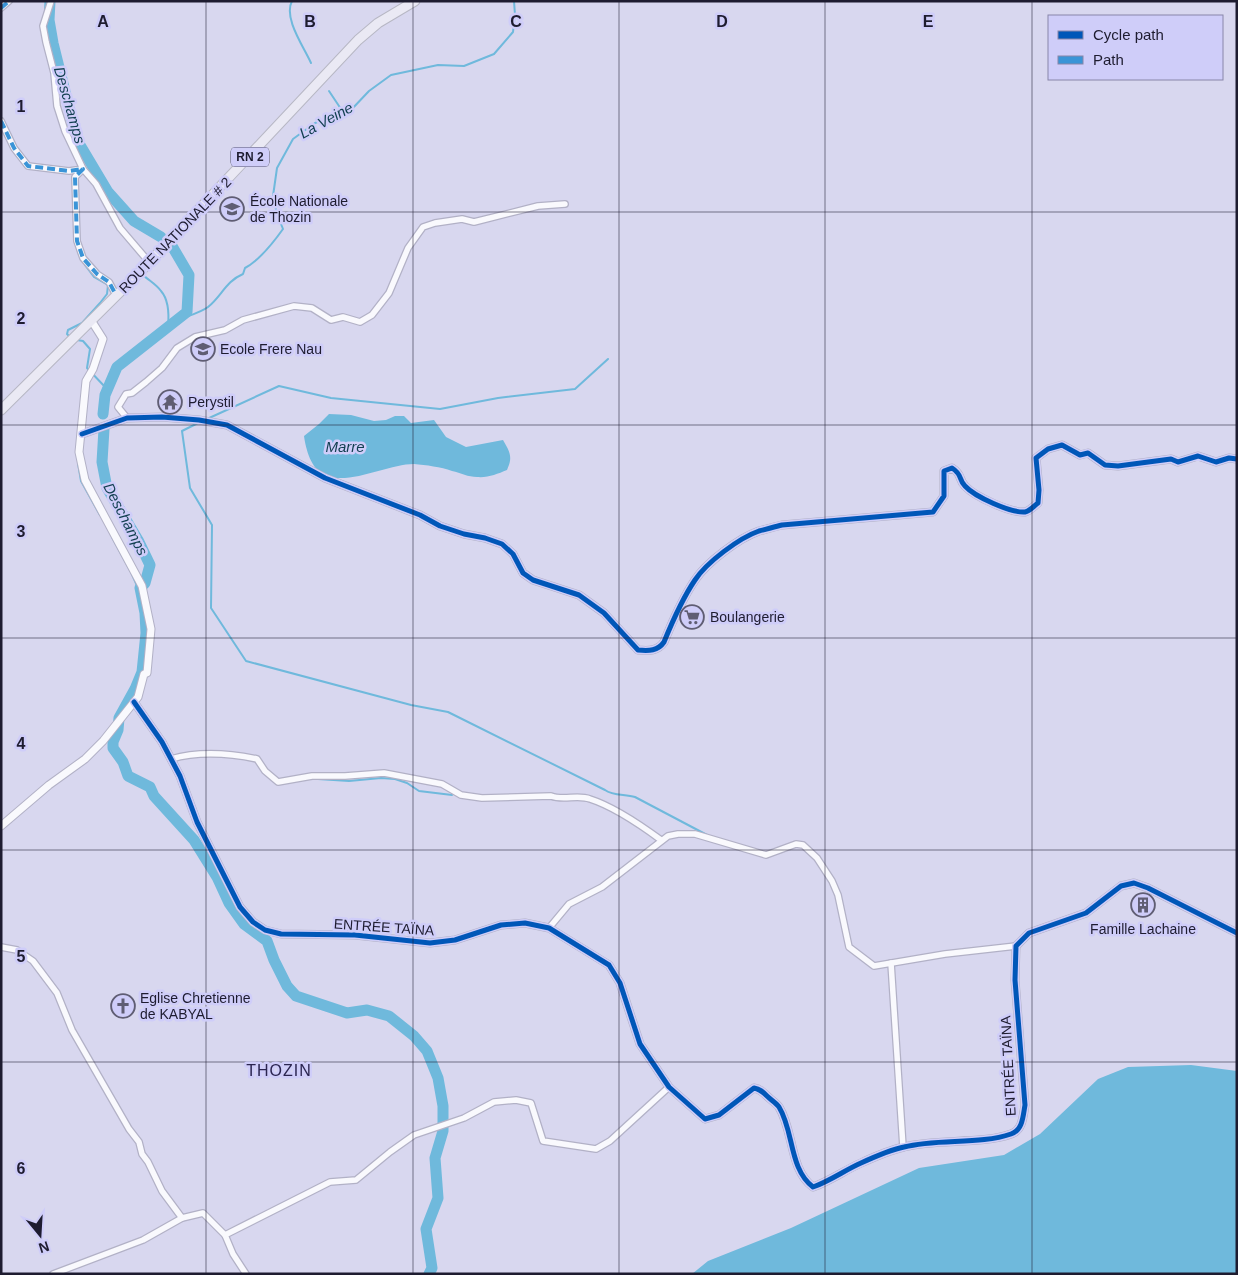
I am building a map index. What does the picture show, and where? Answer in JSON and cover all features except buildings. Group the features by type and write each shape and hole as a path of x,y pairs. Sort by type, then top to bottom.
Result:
{"main road":[{"name":"ROUTE NATIONALE # 2","path":"1,410 149,262 358,40 378,24 415,1"}],"street":[{"path":"1,8 9,1"},
{"path":"51,1 43,26 54,73 57,106 65,131 83,169 96,184 120,228 149,262"},
{"path":"1,121 14,148 28,166 69,171 83,169"},
{"path":"83,169 75,177 77,241 83,258 97,274 109,282 116,295"},
{"path":"127,418 118,407 126,394 132,393 146,382 162,368 177,348 195,337 225,330 243,320 294,306 312,308 331,320 343,317 360,322 372,315 389,293 408,248 423,227 462,219 474,222 538,206 565,204"},
{"path":"1,826 49,785 85,759 103,741 134,702 141,690 144,674 147,673 152,629 142,586 85,480 79,452 88,377 93,369 102,339 91,320"},
{"path":"82,434 127,418 162,417 199,420 227,426 340,485 420,516 440,526 502,544 513,554 523,573 533,580 579,595 604,613 638,650 651,651 661,647 680,606 696,578 733,545 758,532 782,525 933,512 944,496 944,471 952,468 959,472 964,485 975,494 1014,512 1028,512 1038,504 1039,490 1036,458 1048,449 1062,445 1080,455 1088,453 1105,465 1118,466 1171,459 1178,462 1198,456 1216,462 1228,458 1237,459"},
{"name":"ENTRÉE TAÏNA","path":"134,702 157,733 171,759 180,776 198,822 240,907 252,922 265,930 281,934 355,935 430,943 456,940 501,925 525,923 549,928 609,965 620,983 640,1044 669,1087 705,1119 719,1115 754,1088 760,1089 779,1107 793,1152 806,1181 813,1187 860,1163 903,1147 1013,1134 1022,1125 1024,1105 1015,980 1016,946"},
{"path":"171,759 202,753 257,759 265,771 278,782 312,776 384,773 442,784 461,795 482,798 551,796 560,800 582,797 590,798 626,817 661,840"},
{"path":"549,928 568,904 602,886 661,840 678,834 696,834 766,855 796,844 803,845 817,858 832,881 838,895 849,947 874,966 945,954 1016,946 1029,933 1086,913 1121,886 1134,883 1148,888 1237,933"},
{"path":"1,947 17,950 33,961 57,993 72,1030 129,1129 139,1142 142,1154 162,1191 182,1218"},
{"path":"891,964 903,1147"},
{"path":"225,1235 330,1182 356,1180 414,1135 464,1118 494,1102 516,1100 531,1103 543,1141 596,1149 610,1141 669,1087"},
{"path":"53,1274 144,1240 182,1218 203,1213 225,1235 233,1254 246,1274"}],"water":[{"name":"Marre","path":"329,414 351,415 374,421 386,420 395,416 404,416 411,423 434,420 446,437 466,447 503,440 510,455 510,462 507,470 481,477 438,467 414,464 357,476 334,478 319,472 312,463 304,436"},
{"path":"1191,1065 1237,1071 1237,1274 692,1274 708,1261 791,1228 919,1168 1004,1155 1040,1134 1098,1079 1128,1067"}],"waterway":[{"name":"Deschamps","path":"50,1 49,20 53,43 77,140 108,192 134,221 161,237"},
{"path":"292,1 290,8 292,24 311,63"},
{"name":"La Veine","path":"178,320 197,313 213,303 232,281 243,274 245,268 266,251 283,229 273,196 277,168 293,139 315,123 351,110 369,91 391,75 438,65 464,66 494,54 513,32 514,1"},
{"path":"329,91 343,112"},
{"name":"Deschamps","path":"103,414 105,395 117,367 187,312 189,275 172,246"},
{"path":"70,337 67,334 68,330 82,323 107,294 108,285 94,277 85,265"},
{"path":"142,274 157,286 166,299 168,327"},
{"path":"77,340 83,341 90,349 87,368 107,389"},
{"path":"207,419 279,386 331,398 440,409 498,398 575,389 608,359"},
{"path":"198,423 182,431 190,488 212,525 211,608 246,661 411,705 448,712 608,792 635,797 709,836"},
{"name":"Deschamps","path":"104,429 102,462 107,488 138,540 150,565 145,583 140,588 145,613 146,633 142,672 119,718 113,748 123,762 128,776 150,787 154,796 194,840 217,877 229,903 244,924 267,941 287,986 296,996 347,1013 367,1010 389,1016 414,1036 427,1051 438,1078 443,1106 443,1131 435,1158 438,1198 426,1229 432,1268 429,1274"},
{"path":"78,463 81,481 100,515"},
{"path":"112,537 141,595"},
{"path":"318,779 349,781 381,778 395,779 407,783 419,791 452,795"}],"marked path":[{"path":"1,8 9,1"},
{"path":"1,121 14,148 28,166 69,171 83,169 75,177 77,241 83,258 97,274 109,282 116,295"}],"cycle path":[{"path":"82,434 127,418 162,417 199,420 227,425 325,478 420,515 440,526 502,544 513,554 523,573 533,580 579,595 604,613 638,650 653,650 662,645 682,602 700,573 715,558 742,539 759,531 782,525 933,512 944,496 944,471 952,468 958,473 965,486 977,495 1002,507 1025,512 1038,503 1039,490 1036,458 1048,449 1062,445 1080,455 1088,453 1105,465 1118,466 1171,459 1178,462 1198,456 1216,462 1229,458 1237,459"},
{"path":"134,702 162,742 180,776 197,822 240,907 253,922 265,930 281,934 355,935 430,943 455,940 501,925 525,923 549,928 609,965 620,983 640,1044 669,1087 705,1119 719,1115 754,1088 761,1091 776,1104 784,1117 800,1170 813,1187 866,1161 899,1148 917,1144 972,1141 999,1137 1011,1134 1018,1129 1022,1122 1025,1105 1015,980 1016,946 1029,933 1086,913 1121,886 1134,883 1148,888 1237,933"}],"place":[{"name":"École Nationale de Thozin","path":"232,209"},
{"name":"Ecole Frere Nau","path":"203,349"},
{"name":"Perystil","path":"170,402"},
{"name":"Boulangerie","path":"692,617"},
{"name":"Famille Lachaine","path":"1143,905"},
{"name":"Eglise Chretienne de KABYAL","path":"123,1006"}],"district":[{"name":"THOZIN","path":"279,1070"}]}
